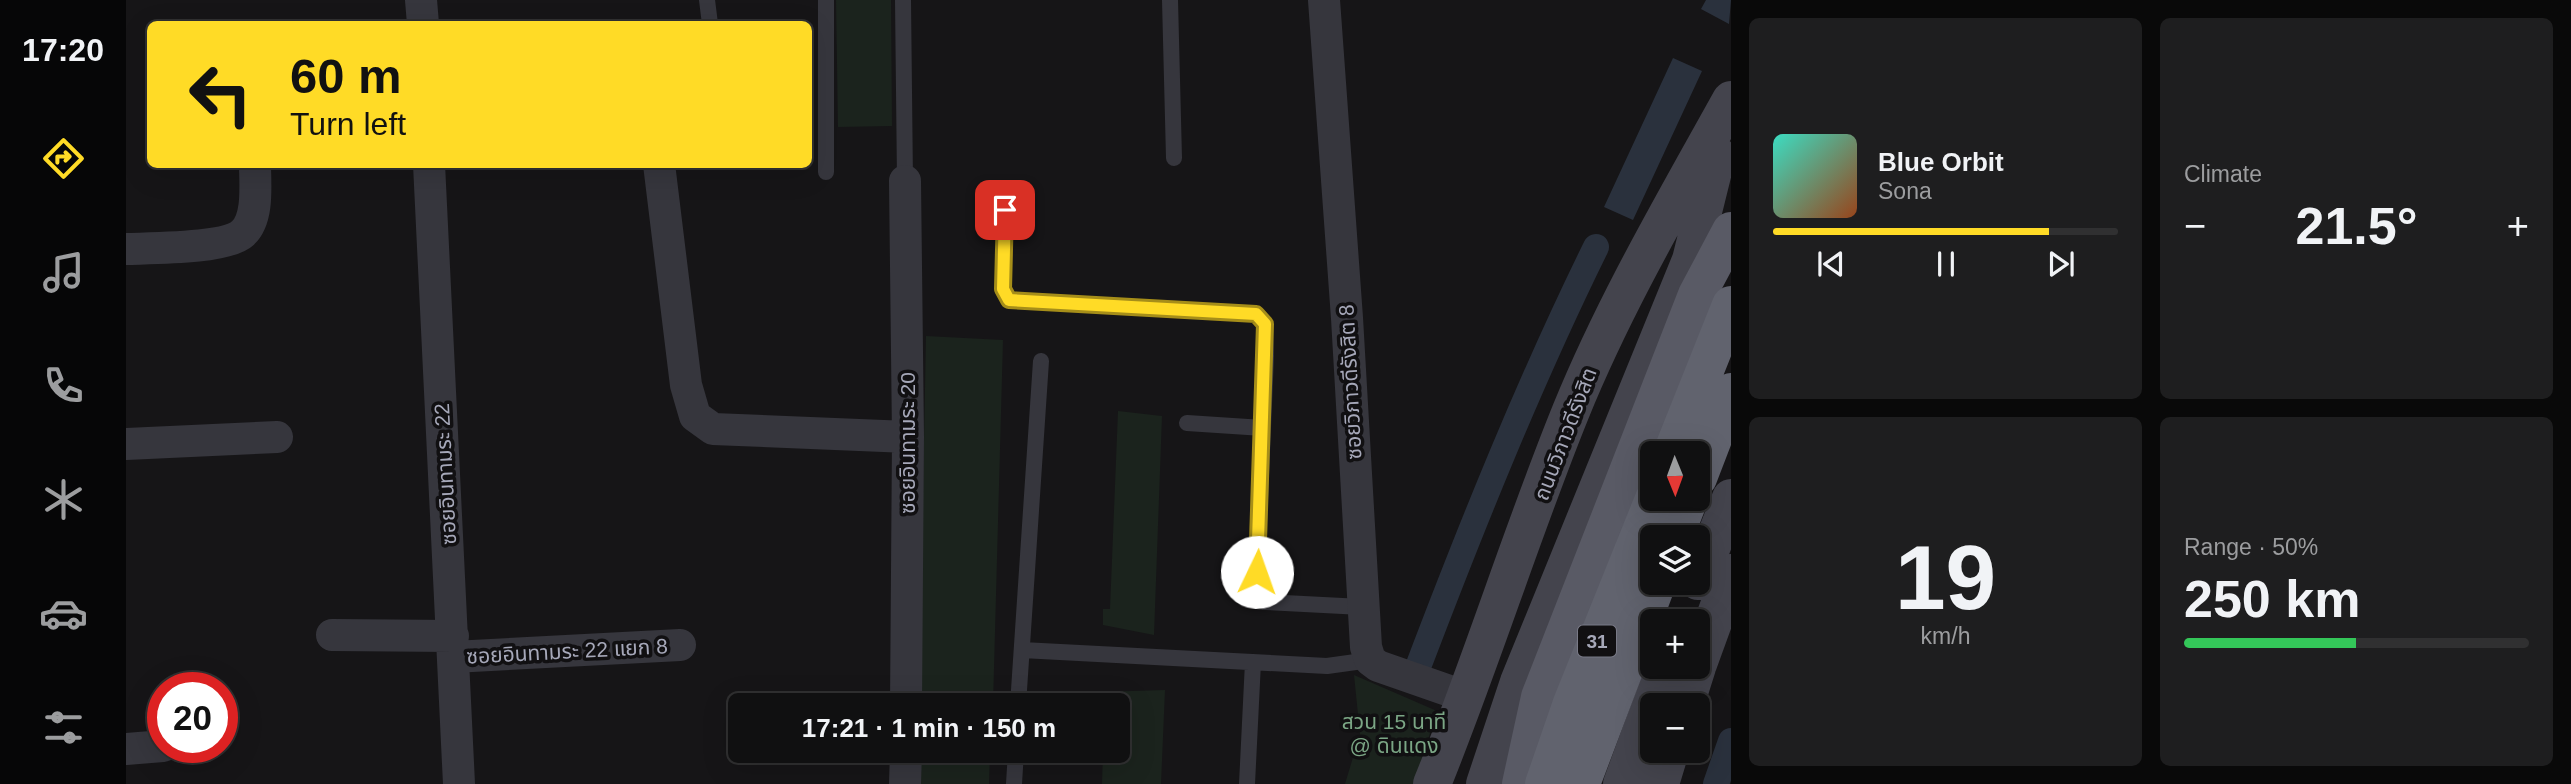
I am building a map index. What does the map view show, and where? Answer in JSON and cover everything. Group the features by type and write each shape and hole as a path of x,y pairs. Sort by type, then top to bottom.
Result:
{"highway":[{"name":"31","path":"1521,784 1529,690 1693,307 1731,232"},
{"path":"1677,441 1731,305"},
{"path":"1702,441 1731,367"},
{"path":"1710,447 1731,392"},
{"name":"31","path":"1544,784 1572,703 1649,511"},
{"name":"31","path":"1571,784 1642,595"},
{"name":"31","path":"1581,784 1652,595"}],"main road":[{"name":"31","path":"1485,784 1529,690 1691,260 1730,101"},
{"name":"ถนนวิภาวดีรังสิต","path":"1432,784 1467,697 1571,411 1605,334 1730,101"},
{"path":"1710,550 1731,498"},
{"path":"1710,620 1731,573"},
{"path":"1622,784 1660,679"},
{"path":"1660,784 1666,763"}],"street":[{"path":"421,0 423,21"},
{"name":"ซอยวิภาวดีรังสิต 8","path":"1324,0 1347,318 1362,607 1370,660"},
{"path":"126,249 228,240 244,232 253,212 255,168"},
{"name":"ซอยอินทามระ 22","path":"429,168 459,784"},
{"path":"659,168 686,385 695,416 713,429 908,437"},
{"name":"ซอยอินทามระ 20","path":"905,181 908,437 906,693"},
{"path":"126,444 277,436"},
{"name":"ซอยอินทามระ 22 แยก 8","path":"332,635 453,646 680,645"},
{"path":"1370,660 1378,666 1467,697"},
{"path":"126,749 147,747"},
{"path":"905,763 905,784"}],"lane":[{"path":"707,0 710,21"},
{"path":"826,0 826,172"},
{"path":"903,0 905,181"},
{"path":"1170,0 1174,158"},
{"path":"1005,210 1003,289 1009,300 1256,314 1265,324 1256,596 1265,602 1362,607"},
{"path":"1019,693 1041,361"},
{"path":"1188,423 1263,428"},
{"path":"1022,650 1327,666 1370,660"},
{"path":"1247,784 1253,662"},
{"path":"1014,784 1015,763"}],"green space":[{"path":"836,0 891,0 892,126 838,127"},
{"path":"926,336 1003,340 993,693 919,693"},
{"path":"1118,411 1162,416 1154,635 1103,625 1103,609 1110,609"},
{"name":"สวน 15 นาที @ ดินแดง","path":"1354,675 1437,711 1414,784 1345,784 1360,734"},
{"path":"1165,690 1161,784 1102,784 1103,763 1130,763 1130,693 1098,692"},
{"path":"918,763 990,763 989,784 918,784"}],"water":[{"path":"1706,0 1731,0 1729,24 1701,9"},
{"path":"1673,58 1702,71 1633,220 1604,207"}],"waterway":[{"path":"1418,667 1502,455 1596,247"},
{"path":"1716,784 1731,741"}],"route":[{"path":"1005,210 1003,289 1009,300 1019,303 1256,314 1265,324 1257,572"}]}
